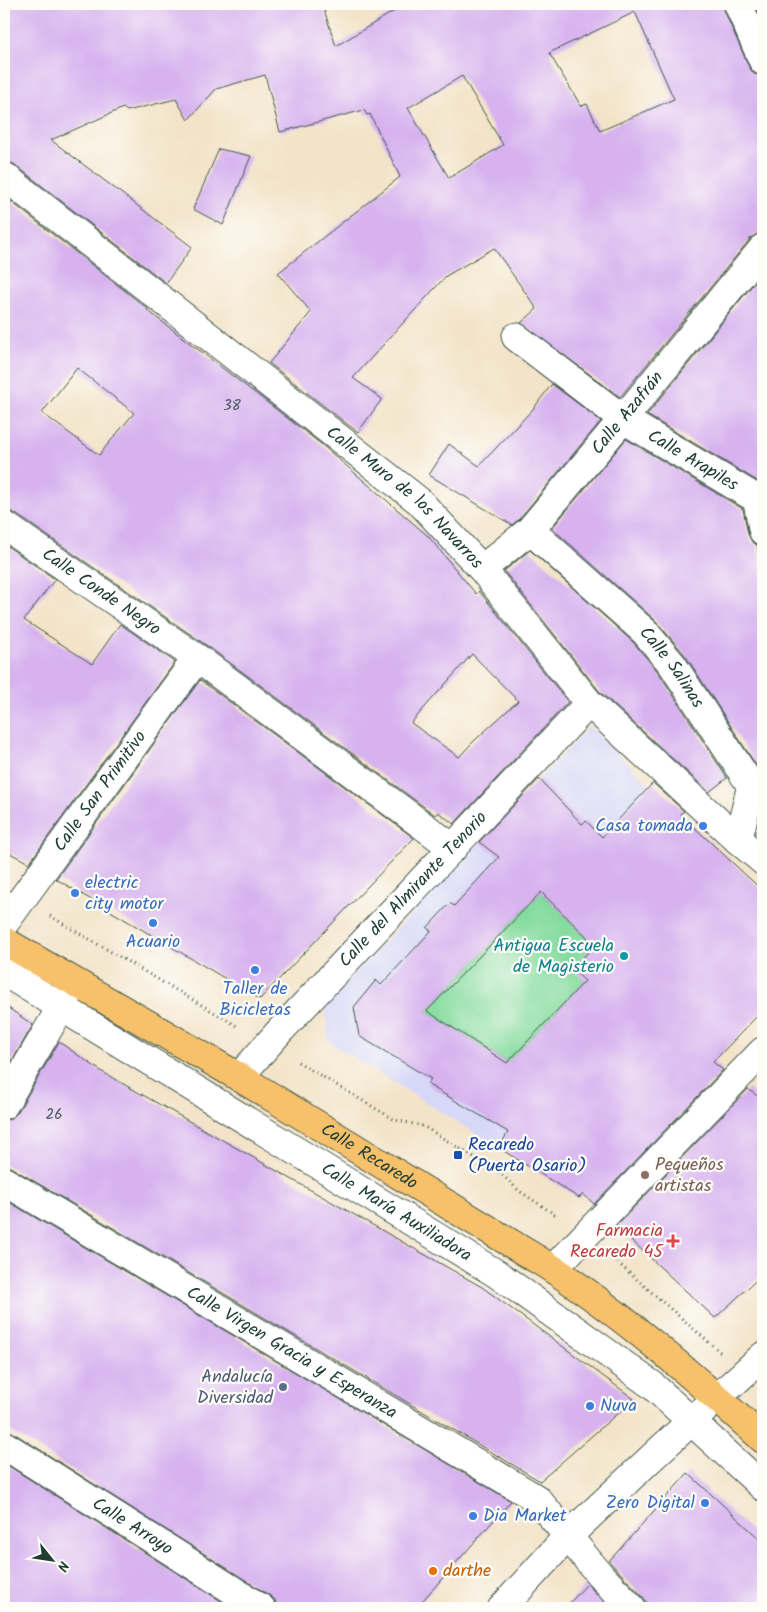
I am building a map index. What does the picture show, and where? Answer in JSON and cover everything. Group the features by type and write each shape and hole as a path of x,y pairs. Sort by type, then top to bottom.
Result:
{"main road":[{"name":"Calle Recaredo","path":"4,941 239,1077 553,1269 591,1294 717,1398"},
{"path":"717,1398 763,1439"}],"street":[{"path":"738,4 763,61"},
{"name":"Calle Muro de los Navarros","path":"4,176 419,501 482,570 589,703 763,861"},
{"name":"Calle Azafrán","path":"482,570 530,530 763,248"},
{"name":"Calle Arapiles","path":"516,337 623,419 760,498"},
{"path":"760,498 763,532"},
{"name":"Calle Conde Negro","path":"4,525 197,658 454,848"},
{"name":"Calle Salinas","path":"530,530 644,631 672,664 750,784 738,840"},
{"name":"Calle San Primitivo","path":"4,924 197,658"},
{"name":"Calle del Almirante Tenorio","path":"239,1077 589,703"},
{"name":"Calle María Auxiliadora","path":"4,972 497,1274 652,1385 763,1487"},
{"path":"4,1105 76,982"},
{"path":"553,1269 760,1060"},
{"name":"Calle Virgen Gracia y Esperanza","path":"4,1181 537,1499 601,1576 632,1608"},
{"path":"502,1608 568,1536 763,1356"},
{"name":"Calle Arroyo","path":"4,1445 261,1608"}],"path":[{"path":"46,914 242,1029"},
{"path":"290,1057 395,1120 423,1126 500,1173 518,1190 559,1217"},
{"path":"604,1251 716,1350"}],"shaded area":[{"path":"589,726 650,785 598,841 632,874 528,1101 499,1148 329,1042 325,1005"}],"green space":[{"path":"541,892 595,945 573,968 585,981 507,1063 427,1011"}],"building":[{"path":"4,4 322,4 336,46 406,4 723,4 749,67 754,74 763,76 763,233 751,238 620,397 521,323 537,309 494,248 446,276 353,378 382,399 358,432 269,363 311,312 278,273 400,177 370,114 367,115 364,110 280,132 265,75 216,89 188,120 176,99 127,111 123,108 51,140 192,247 166,283 14,164 4,161","holes":["635,12 674,99 600,131 587,104 581,106 549,53","462,76 503,145 449,178 408,108"]},
{"path":"755,4 763,4 763,23"},
{"path":"219,149 251,156 223,225 193,209"},
{"path":"4,196 147,310 321,444 428,536 476,594 479,591 568,702 454,824 438,812 435,815 206,645 13,512 4,510","holes":["77,368 134,413 99,455 42,413","472,654 518,701 459,757 411,723"]},
{"path":"763,272 763,482 759,482 647,415"},
{"path":"552,384 601,421 512,525 429,475 449,444 479,466 533,409"},
{"path":"626,439 743,509 748,534 752,542 757,545 763,575 763,776 685,655 656,621 552,528"},
{"path":"4,544 55,579 24,620 92,664 120,624 175,662 29,863 4,850"},
{"path":"530,550 633,642 659,673 727,778 709,792 600,692 504,571"},
{"path":"200,680 414,838 260,999 56,879"},
{"path":"539,779 582,824 586,821 602,837 653,783 684,811 680,814 763,891 763,1010 713,1062 723,1070 594,1204 583,1194 579,1198 499,1148 508,1132 427,1084 431,1079 359,1036 354,1007 376,980 381,985 431,931 427,928 450,903 454,906 499,857 479,842","holes":["541,892 595,945 572,969 585,981 507,1063 427,1011"]},
{"path":"4,1005 33,1025 4,1074"},
{"path":"59,1042 104,1073 482,1287 634,1399 540,1481 4,1165 4,1121 12,1118 17,1113"},
{"path":"748,1089 763,1100 763,1274 715,1318 616,1226"},
{"path":"4,1199 511,1501 416,1608 277,1608 275,1600 269,1595 12,1432 4,1430"},
{"path":"4,1463 232,1608 4,1608"},
{"path":"688,1473 763,1542 763,1608 647,1608 643,1597 609,1561"},
{"path":"587,1584 590,1587 610,1608 565,1608"}],"place":[{"name":"Casa tomada","path":"703,826"},
{"name":"electric city motor","path":"75,893"},
{"name":"Acuario","path":"153,923"},
{"name":"Antigua Escuela de Magisterio","path":"624,956"},
{"name":"Taller de Bicicletas","path":"255,970"},
{"name":"Recaredo (Puerta Osario)","path":"458,1155"},
{"name":"Pequeños artistas","path":"645,1175"},
{"name":"Farmacia Recaredo 45","path":"673,1241"},
{"name":"Andalucía Diversidad","path":"283,1387"},
{"name":"Nuva","path":"590,1406"},
{"name":"Zero Digital","path":"705,1503"},
{"name":"Dia Market","path":"473,1516"},
{"name":"darthe","path":"433,1571"}]}
